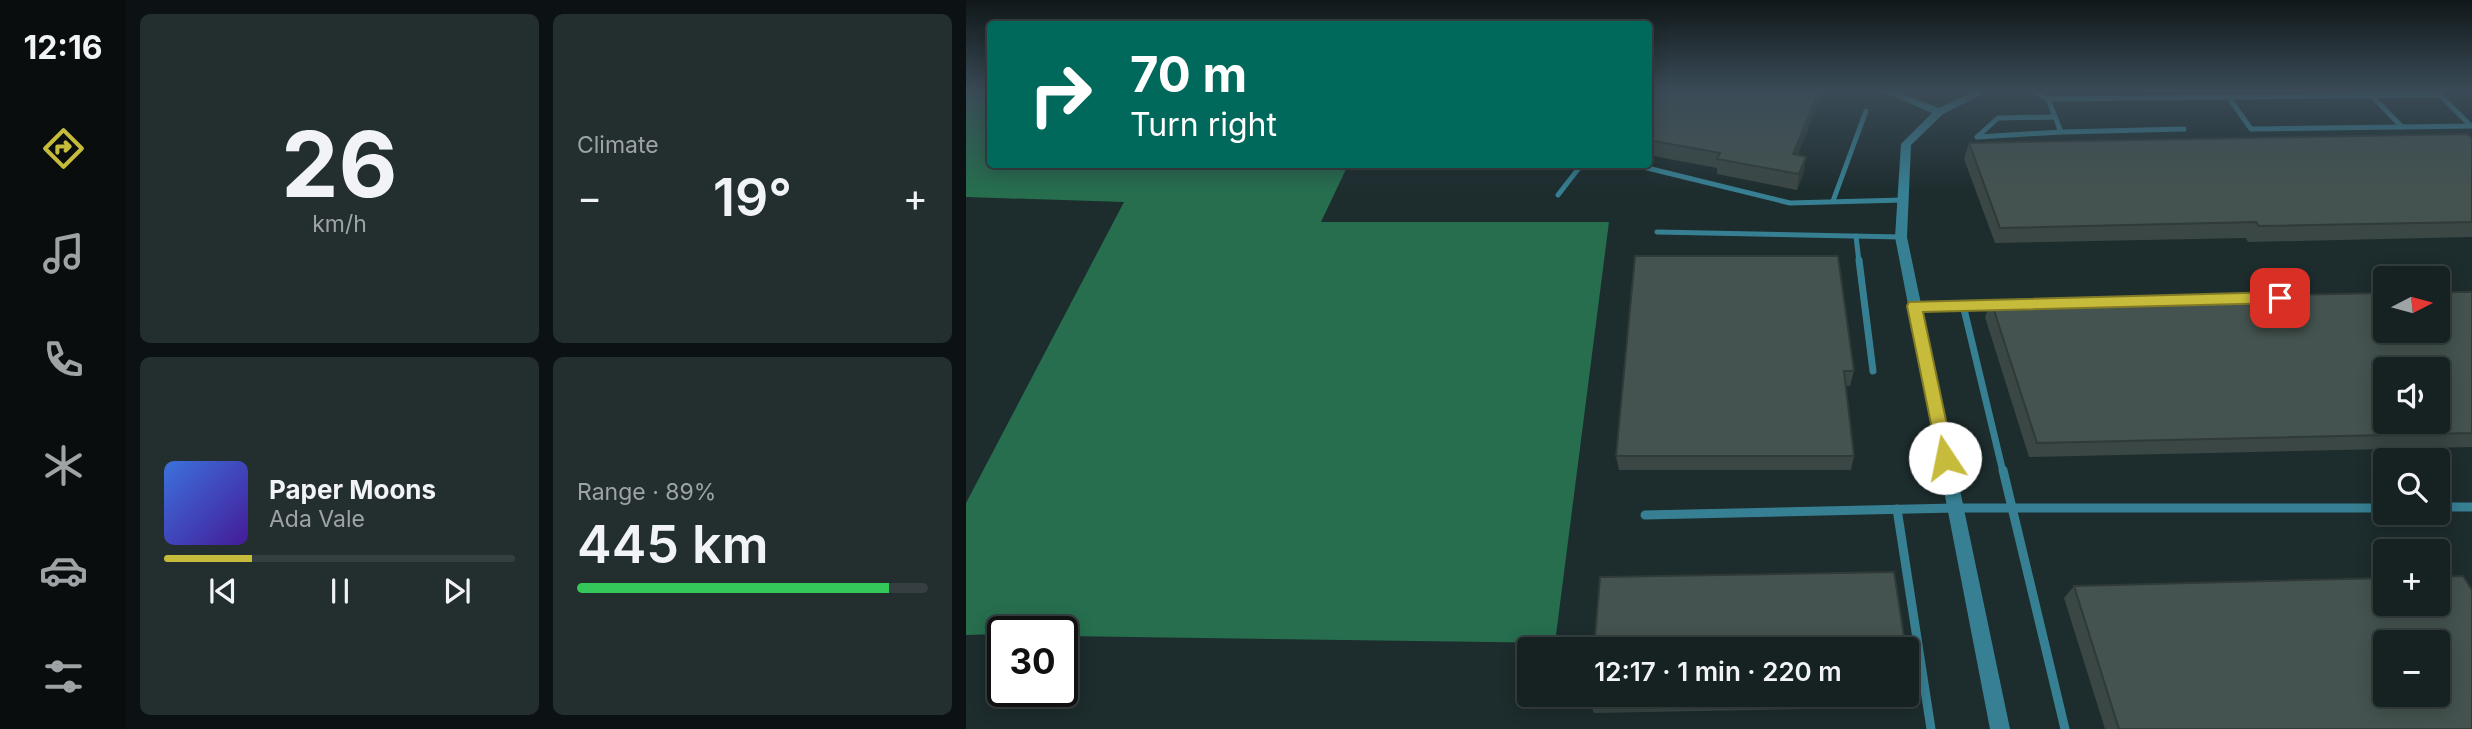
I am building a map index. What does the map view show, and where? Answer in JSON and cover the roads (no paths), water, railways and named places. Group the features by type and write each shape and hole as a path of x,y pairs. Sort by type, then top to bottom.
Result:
{"street":[{"path":"1925,125 1906,144 1901,237 2000,729"}],"lane":[{"path":"1833,201 1861,125"},
{"path":"1990,125 1977,137 2184,129"},
{"path":"2058,125 2061,132"},
{"path":"2249,125 2252,129 2470,125"},
{"path":"1558,195 1579,168"},
{"path":"1647,168 1790,203 1903,200"},
{"path":"1657,232 1901,237"},
{"path":"1856,236 1873,371"},
{"path":"1914,306 2004,304"},
{"path":"1963,305 2065,729"},
{"path":"2450,507 2472,507"},
{"path":"1645,515 1955,508 2373,508"},
{"path":"1897,509 1931,729"}]}
